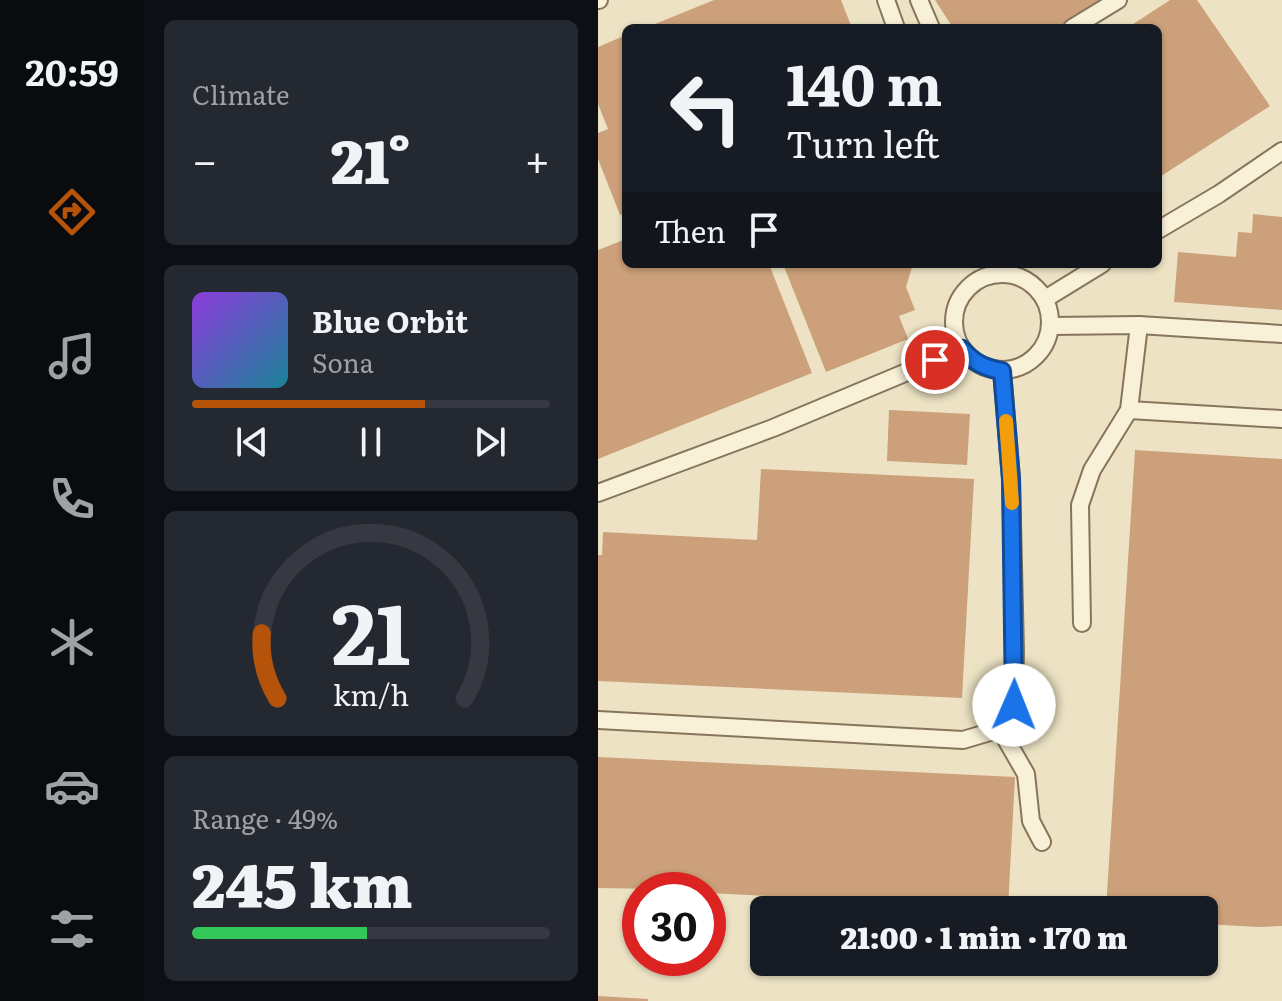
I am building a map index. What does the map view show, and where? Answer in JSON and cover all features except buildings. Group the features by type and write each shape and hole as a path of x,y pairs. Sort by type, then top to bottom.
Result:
{"street":[{"path":"886,0 895,24"},
{"path":"919,0 929,24"},
{"path":"1079,24 1118,0"},
{"path":"1162,228 1282,151"},
{"path":"1045,299 1095,268"},
{"path":"983,270 1026,279 1045,299 1051,326 1046,343 1035,357 1020,367 1002,371 985,368 970,359 962,349 954,330 954,313 960,297 983,270"},
{"path":"1051,326 1139,325 1282,334"},
{"path":"1082,623 1080,505 1092,470 1129,410 1139,325"},
{"path":"598,493 773,428 962,349"},
{"path":"598,720 963,740 1000,729 1014,705 1015,651 1011,479 1002,371"},
{"path":"1129,410 1282,419"},
{"path":"1000,729 1026,774 1031,821 1042,842"}],"slow traffic":[{"path":"1006,421 1012,503"}],"route":[{"path":"935,360 962,349 970,359 985,368 1002,371 1011,479 1014,705"}]}
